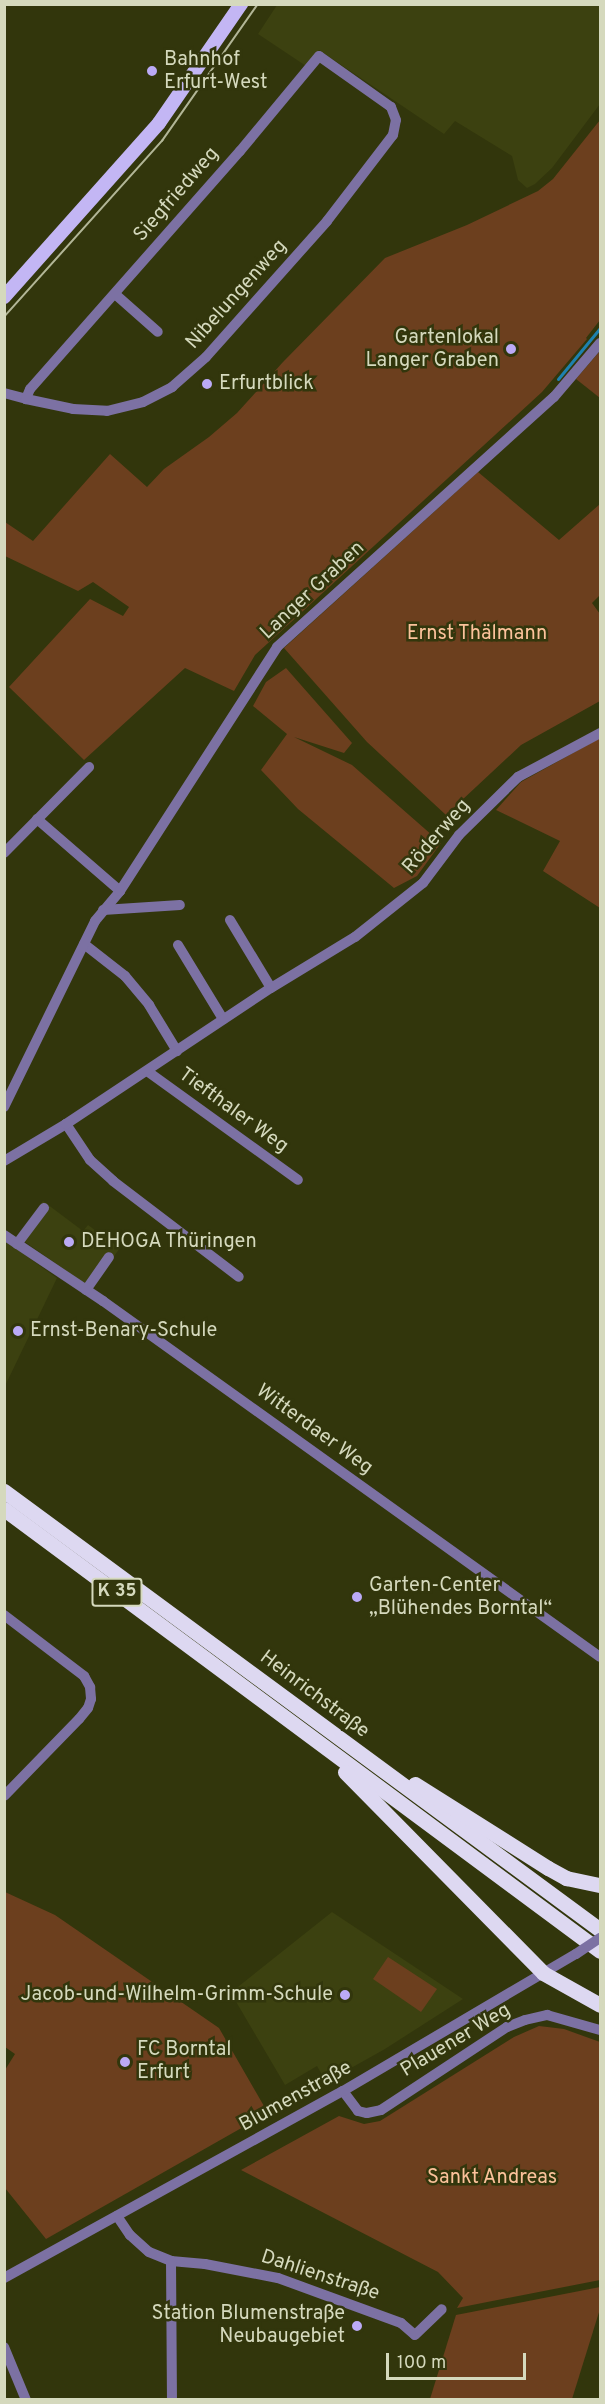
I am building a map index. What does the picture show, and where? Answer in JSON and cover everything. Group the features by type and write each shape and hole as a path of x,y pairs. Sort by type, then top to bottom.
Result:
{"highway":[{"name":"Heinrichstraße","path":"4,1491 600,1930"},
{"name":"Heinrichstraße","path":"4,1509 319,1743 597,1944"},
{"path":"319,1743 543,1973 600,2006"},
{"path":"385,1773 399,1774 566,1878 600,1885"}],"main road":[{"path":"4,297 159,123 241,4"}],"street":[{"name":"Siegfriedweg","path":"26,399 30,389 240,151 319,56 364,87"},
{"name":"Nibelungenweg","path":"4,393 73,409 107,411 143,402 172,387 189,373 327,221 393,135 396,120 391,107 364,87"},
{"path":"115,294 158,332"},
{"name":"Langer Graben","path":"4,1107 95,921 120,891 277,647 554,397 600,343"},
{"name":"Röderweg","path":"4,1161 66,1124 271,988 355,937 423,883 459,835 518,777 600,733"},
{"path":"4,853 89,767"},
{"path":"37,819 120,891"},
{"path":"104,910 180,904"},
{"path":"230,920 271,988"},
{"path":"84,944 125,976 149,1005 177,1051"},
{"path":"178,945 224,1019"},
{"name":"Tiefthaler Weg","path":"147,1071 298,1180"},
{"path":"66,1124 90,1160 113,1181 239,1277"},
{"path":"17,1244 44,1208"},
{"name":"Witterdaer Weg","path":"4,1235 86,1290 600,1657"},
{"path":"86,1290 109,1257"},
{"path":"4,1615 78,1671 90,1687 91,1699 88,1708 4,1797"},
{"name":"Blumenstraße","path":"4,2278 344,2091 543,1973 597,1944"},
{"name":"Plauener Weg","path":"344,2091 358,2111 368,2113 381,2110 507,2027 525,2019 547,2015 600,2030"},
{"name":"Dahlienstraße","path":"117,2216 130,2235 149,2252 171,2260 206,2264 278,2278 401,2323 415,2335 442,2309"},
{"path":"171,2260 172,2400"},
{"path":"4,2347 26,2400"}],"shaded area":[{"path":"277,5 600,5 600,104 552,168 535,184 527,188 518,180 512,156 455,121 444,134 319,50 306,66 258,34"},
{"name":"DEHOGA Thüringen","path":"43,1201 83,1231 88,1225 120,1248 91,1288 18,1237"},
{"name":"Ernst-Benary-Schule","path":"4,1240 57,1278 5,1386 4,1386"},
{"name":"Jacob-und-Wilhelm-Grimm-Schule","path":"332,1912 463,1999 385,2049 326,2082 317,2066 285,2085 235,2000 234,1990"}],"green space":[{"path":"600,120 600,320 587,339 542,392 255,655 234,691 185,668 84,760 9,687 90,599 123,616 129,607 93,582 78,591 5,556 5,522 33,541 110,454 147,487 164,469 209,437 237,413 283,362 385,258 467,225 538,191 553,179"},
{"path":"600,351 600,398 576,379"},
{"name":"Ernst Thälmann","path":"478,472 559,540 600,504 600,595 592,603 600,614 600,701 521,745 446,815 367,742 284,648"},
{"path":"286,668 352,743 344,753 294,737 352,765 441,843 417,876 394,888 298,809 261,770 287,734 253,706 266,682"},
{"path":"600,738 600,908 543,871 560,841 496,810 521,782"},
{"name":"FC Borntal Erfurt","path":"5,1892 55,1915 219,2028 268,2113 46,2239 5,2188 5,2070 15,2054 5,2047"},
{"path":"388,1957 437,1989 421,2012 373,1979"},
{"name":"Sankt Andreas","path":"539,2026 564,2029 600,2042 600,2280 457,2308 463,2298 438,2272 241,2170 339,2116 364,2124 380,2121 514,2037"},
{"path":"600,2287 600,2309 572,2399 430,2399 456,2315"}],"waterway":[{"path":"558,379 600,328"}],"tram line":[{"path":"4,317 162,141 258,4"}],"place":[{"name":"Bahnhof Erfurt-West","path":"152,71"},
{"name":"Gartenlokal Langer Graben","path":"511,349"},
{"name":"Erfurtblick","path":"207,384"},
{"name":"DEHOGA Thüringen","path":"69,1242"},
{"name":"Ernst-Benary-Schule","path":"18,1331"},
{"name":"Garten-Center „Blühendes Borntal“","path":"357,1597"},
{"name":"Jacob-und-Wilhelm-Grimm-Schule","path":"345,1995"},
{"name":"FC Borntal Erfurt","path":"125,2062"},
{"name":"Station Blumenstraße Neubaugebiet","path":"357,2326"}]}
